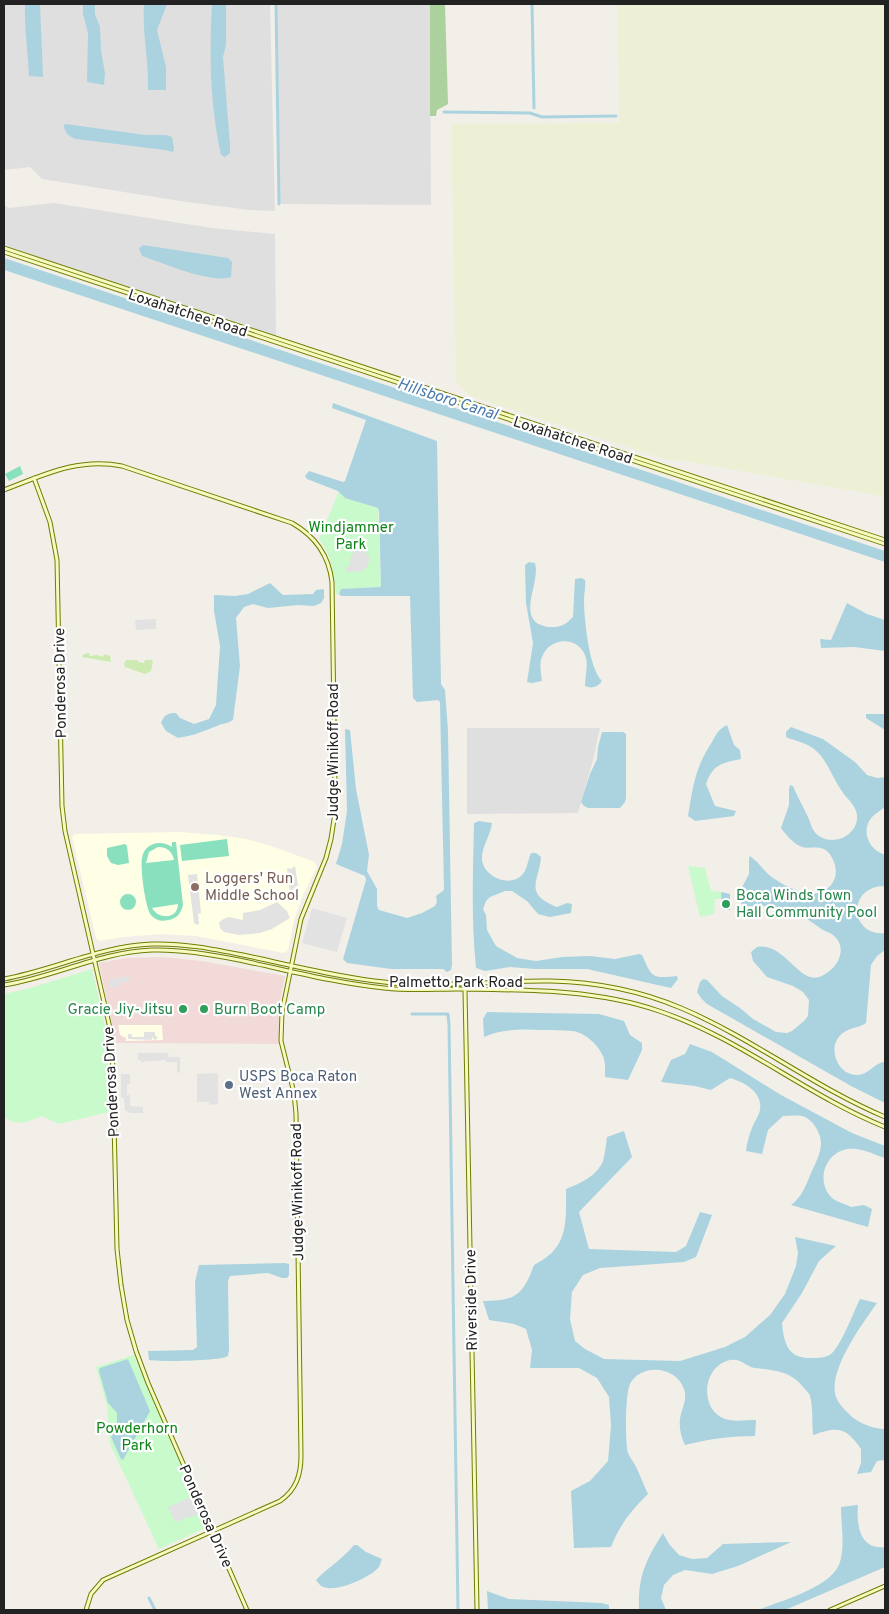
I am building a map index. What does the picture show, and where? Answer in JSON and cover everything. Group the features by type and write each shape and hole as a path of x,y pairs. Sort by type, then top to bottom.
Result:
{"street":[{"name":"Loxahatchee Road","path":"4,250 885,540"},
{"name":"Loxahatchee Road","path":"4,250 885,544"},
{"name":"Judge Winikoff Road","path":"4,490 63,468 83,464 122,466 289,522 308,534 323,553 329,567 332,582 335,813 330,846 302,915 289,970 281,1014 280,1034 294,1093 296,1114 301,1469 295,1486 282,1500 103,1580 92,1592 86,1610"},
{"name":"Ponderosa Drive","path":"34,478 50,522 57,560 63,817 112,1037 116,1236 123,1302 131,1335 145,1375 247,1610"},
{"name":"Palmetto Park Road","path":"4,980 29,974 93,953 140,945 178,944 208,948 386,983 566,982 598,985 630,992 681,1008 703,1018 860,1106 885,1117"},
{"name":"Palmetto Park Road","path":"4,985 32,979 94,959 139,951 185,951 386,988 582,994 615,999 645,1006 704,1029 856,1114 885,1127"},
{"name":"Riverside Drive","path":"465,990 476,1610"},
{"path":"856,1114 860,1106"},
{"path":"830,1610 885,1586"}],"shaded area":[{"path":"4,4 270,4 275,211 250,210 187,202 42,179 30,167 4,170"},
{"path":"277,4 430,4 431,205 280,204"},
{"path":"618,4 885,4 885,535 882,534 882,496 684,461 668,460 470,396 456,381 451,124 619,123"},
{"path":"54,203 212,228 275,234 276,337 4,247 4,205 9,208"},
{"path":"362,548 363,551 365,550 368,553 370,562 367,563 368,568 363,569 363,571 346,572 346,567 351,566 349,565 351,556 356,549"},
{"path":"156,619 156,629 136,630 135,620"},
{"path":"467,728 600,728 578,813 467,814"},
{"name":"Loggers' Run Middle School","path":"179,832 246,839 315,862 317,867 303,895 294,920 288,950 284,953 196,936 162,934 100,941 96,938 72,837 75,834"},
{"path":"295,866 298,885 293,889 293,894 290,893 287,868 291,869"},
{"path":"197,874 201,913 198,914 199,924 197,925 194,923 188,875"},
{"path":"277,902 287,911 290,918 272,929 260,933 239,935 224,932 220,928 219,923 223,919 229,917 243,920 243,913 260,910"},
{"path":"312,908 347,918 337,952 302,943"},
{"path":"161,957 202,961 285,976 279,1007 279,1044 116,1043 99,963 127,958"},
{"path":"129,976 130,981 119,983 120,986 110,988 109,980"},
{"path":"118,1025 162,1025 163,1040 126,1041 126,1038 120,1035"},
{"path":"144,1032 155,1032 158,1038 155,1040 152,1037 152,1040 128,1039 128,1034 132,1034 132,1037 144,1037"},
{"path":"138,1053 168,1053 169,1057 180,1057 180,1072 177,1073 177,1062 166,1062 165,1060 141,1062 141,1060 138,1060"},
{"path":"218,1073 218,1104 209,1105 209,1102 197,1102 197,1074"},
{"path":"121,1074 130,1074 130,1084 127,1084 127,1095 130,1095 130,1106 143,1107 143,1113 130,1113 125,1110 124,1098 121,1098"},
{"path":"191,1497 198,1514 175,1522 168,1507"}],"green space":[{"path":"430,4 445,4 448,104 437,110 436,116 430,116"},
{"path":"20,466 23,474 9,481 5,474"},
{"name":"Windjammer Park","path":"339,491 345,498 378,508 380,587 341,589 339,594 336,594 330,559 319,539"},
{"path":"89,653 90,656 97,655 103,657 104,654 110,656 111,662 82,657 84,654"},
{"path":"126,660 138,660 138,662 144,663 145,660 152,660 151,671 145,674 125,667"},
{"path":"227,839 229,856 182,861 180,845"},
{"path":"172,842 176,842 183,905 176,917 161,921 154,918 149,911 142,878 142,858 146,849 154,844 163,843 172,847","holes":["158,847 169,850 174,860 146,863 149,852","178,904 175,913 168,916 159,915 152,908"]},
{"path":"125,844 127,846 129,863 118,865 111,863 107,856 107,848"},
{"path":"688,866 705,868 711,891 721,892 721,899 715,899 714,914 700,917"},
{"path":"128,894 134,896 136,902 134,908 128,910 122,908 120,902 122,896"},
{"path":"92,969 108,1039 109,1112 59,1124 42,1116 23,1123 9,1120 4,1117 4,994"},
{"name":"Powderhorn Park","path":"134,1355 208,1527 159,1549 110,1444 107,1406 96,1367"}],"water":[{"path":"25,4 40,4 43,77 29,76"},
{"path":"83,4 95,4 95,14 100,27 101,51 105,73 104,85 87,82 88,33 83,14"},
{"path":"144,4 167,4 157,30 166,67 166,90 148,90"},
{"path":"212,4 226,4 226,45 223,57 230,153 225,157 221,155 217,136 213,98 211,61"},
{"path":"64,125 145,135 166,135 172,137 174,148 173,152 76,139 69,136 66,132"},
{"path":"143,245 228,258 232,262 231,277 212,278 174,268 142,256 139,248"},
{"name":"Hillsboro Canal","path":"4,258 885,551 885,562 4,270"},
{"path":"333,403 437,441 441,684 445,690 448,731 452,965 451,970 447,972 443,969 391,969 347,963 343,959 366,880 365,876 336,864 342,844 347,811 345,729 350,730 356,789 369,855 367,871 377,889 377,906 379,910 407,918 435,906 437,902 436,896 444,890 440,702 438,700 417,702 413,698 410,596 341,596 339,594 341,589 380,587 381,585 378,508 345,498 338,491 307,479 305,476 309,471 345,481 366,420 332,408"},
{"path":"529,562 535,563 536,572 530,610 532,618 538,624 557,627 573,617 575,579 582,578 585,580 584,608 586,630 594,666 597,675 602,681 599,685 585,686 587,668 583,651 572,642 565,641 551,645 546,650 542,657 540,669 542,681 527,682 533,643 526,603 525,565"},
{"path":"270,583 283,595 313,594 316,590 324,589 324,598 321,603 314,606 298,605 268,608 253,604 244,607 236,618 240,666 233,720 178,738 166,731 161,723 167,715 176,713 180,718 194,724 209,719 216,705 220,646 214,611 214,595 235,596 248,594"},
{"path":"847,603 867,614 885,620 885,651 854,647 821,648 820,639 831,640"},
{"path":"866,714 885,714 885,730 866,718"},
{"path":"727,725 734,745 740,750 741,759 715,768 706,784 715,806 736,811 734,816 695,821 688,816 698,769 716,734"},
{"path":"791,727 823,739 855,762 867,775 877,778 885,777 885,807 868,822 867,834 875,849 885,855 885,886 872,888 864,894 859,902 857,911 859,920 865,927 873,932 885,933 885,950 877,956 871,965 866,1023 843,1033 837,1040 834,1049 839,1066 851,1074 861,1074 885,1062 885,1103 851,1086 707,1004 697,992 700,982 703,979 707,980 722,996 753,1019 776,1032 787,1033 792,1031 808,1016 809,1000 803,992 793,986 767,977 753,961 751,952 757,947 767,947 783,956 805,975 812,978 819,977 831,970 839,959 840,947 838,941 831,934 800,915 781,907 742,906 739,893 749,874 750,856 769,875 800,892 817,893 824,891 833,882 836,875 835,867 828,852 820,848 800,846 781,828 789,805 790,785 793,786 813,829 820,836 834,840 841,838 853,830 856,823 857,815 855,808 841,790 819,753 804,743 786,737 786,732"},
{"path":"602,732 623,732 626,734 626,798 620,808 588,808 581,802 597,759"},
{"path":"479,821 492,823 484,846 482,860 487,871 492,876 511,881 517,879 525,870 531,853 536,853 541,857 535,886 536,892 546,902 557,907 567,903 572,904 571,913 550,917 538,914 527,901 512,891 505,891 490,897 483,909 486,915 487,930 496,946 517,958 536,961 562,957 590,956 615,959 639,954 642,955 648,968 654,975 662,977 677,976 678,979 671,988 587,969 510,967 485,971 476,968 474,950 473,859 474,823"},
{"name":"Boca Winds Town Hall Community Pool","path":"721,892 730,894 730,910 722,909"},
{"path":"487,1012 599,1014 624,1021 630,1035 642,1043 642,1050 628,1080 605,1077 605,1063 602,1054 597,1046 585,1036 577,1032 564,1030 519,1030 498,1032 484,1037 483,1019"},
{"path":"690,1044 712,1052 781,1095 852,1133 885,1146 885,1158 866,1151 847,1149 840,1151 834,1156 825,1168 824,1182 832,1198 851,1207 864,1205 872,1209 868,1227 791,1205 803,1190 820,1151 819,1135 815,1126 806,1117 783,1116 768,1130 762,1154 746,1151 750,1133 760,1110 759,1098 756,1093 741,1082 730,1078 711,1090 661,1082 671,1060 685,1054"},
{"path":"624,1131 632,1157 579,1212 589,1249 676,1252 686,1246 700,1212 712,1215 696,1257 684,1262 600,1268 583,1275 572,1292 570,1319 575,1341 585,1349 604,1359 680,1361 725,1347 745,1337 770,1315 785,1294 796,1266 798,1253 795,1237 836,1246 819,1261 802,1293 782,1323 783,1331 786,1344 792,1353 804,1358 824,1357 831,1354 839,1344 860,1299 877,1303 863,1322 841,1361 835,1386 838,1402 853,1418 866,1425 885,1429 885,1460 877,1461 871,1472 857,1474 861,1463 861,1449 851,1436 841,1430 829,1430 813,1435 810,1396 798,1382 787,1374 752,1367 738,1360 730,1360 721,1364 714,1370 709,1379 707,1388 711,1407 725,1419 736,1421 756,1420 755,1436 720,1438 685,1445 681,1436 680,1426 685,1397 684,1389 680,1381 674,1376 658,1370 650,1370 635,1377 630,1384 626,1418 628,1453 648,1494 626,1518 611,1547 574,1548 571,1491 590,1481 608,1461 611,1426 609,1397 597,1378 579,1368 530,1368 532,1350 526,1329 514,1324 489,1320 483,1301 511,1298 522,1290 534,1265 554,1251 560,1242 565,1224 566,1189 582,1182 597,1171 603,1161 607,1137"},
{"path":"289,1264 289,1275 287,1278 268,1273 230,1276 228,1281 228,1356 203,1360 149,1360 148,1351 193,1350 197,1347 195,1282 199,1265"},
{"path":"128,1359 150,1411 123,1460 111,1437 117,1426 117,1413 108,1403 99,1371 100,1368"},
{"path":"858,1505 861,1535 870,1545 885,1547 885,1567 785,1610 758,1610 817,1586 835,1571 840,1562 842,1549 841,1507"},
{"path":"663,1533 669,1544 679,1555 692,1559 707,1558 723,1544 791,1542 738,1566 712,1574 685,1570 673,1575 664,1585 661,1598 666,1610 639,1610 641,1579 647,1561"},
{"path":"354,1545 382,1559 379,1567 363,1579 348,1585 334,1588 320,1585 316,1580"},
{"path":"487,1591 509,1599 602,1603 609,1605 609,1610 488,1610"}],"waterway":[{"path":"276,4 279,204"},
{"path":"532,4 534,108"},
{"path":"444,112 530,113 542,117 616,116"},
{"path":"412,1014 448,1014 449,1025 458,1610"},
{"path":"149,1598 155,1610"}],"place":[{"name":"Loggers' Run Middle School","path":"195,887"},
{"name":"Boca Winds Town Hall Community Pool","path":"726,904"},
{"name":"Gracie Jiy-Jitsu","path":"183,1009"},
{"name":"Burn Boot Camp","path":"204,1009"},
{"name":"USPS Boca Raton West Annex","path":"229,1085"}]}
